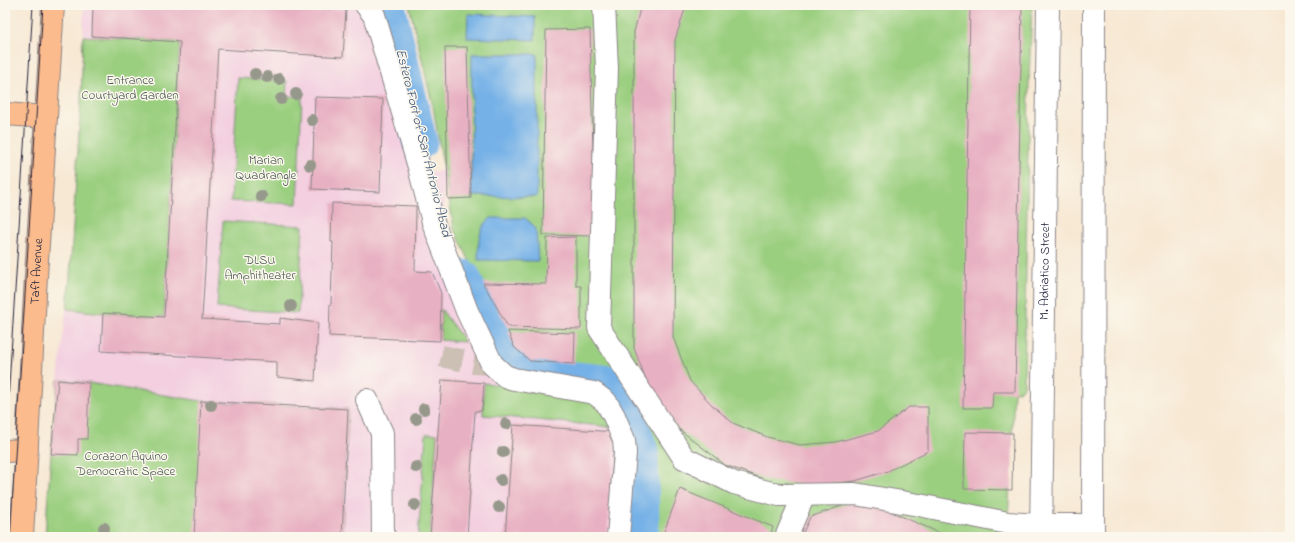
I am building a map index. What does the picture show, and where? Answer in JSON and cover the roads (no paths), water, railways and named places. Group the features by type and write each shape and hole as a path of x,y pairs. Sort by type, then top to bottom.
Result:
{"main road":[{"name":"Taft Avenue","path":"22,537 30,378 53,5"},
{"path":"5,114 46,117"},
{"path":"5,451 27,450"}],"street":[{"path":"366,5 374,15 419,166 433,222 467,311 492,364 505,376 514,379 594,393 606,402 614,416 624,440 625,453 618,537"},
{"path":"605,5 607,68 599,328 684,458 734,483 779,495 855,494 919,505 1041,531 1093,531 1094,5"},
{"name":"M. Adriatico Street","path":"1041,531 1048,5"},
{"path":"367,400 382,433 383,537"},
{"path":"786,537 804,495"}],"water":[{"path":"468,14 535,17 535,40 467,38"},
{"path":"472,54 537,54 537,197 471,196"},
{"path":"491,218 525,218 532,224 536,229 538,261 478,260 481,232 486,222"}],"waterway":[{"name":"Estero Fort of San Antonio Abad","path":"388,5 420,142"},
{"name":"Estero Fort of San Antonio Abad","path":"463,277 478,310 503,352 512,362 536,372 574,379 612,383 624,404 641,451 642,537"}],"tunnel":[{"path":"441,356 474,363 492,364"}],"tram line":[{"path":"5,449 33,5"},
{"path":"10,537 43,5"}],"park label":[{"name":"Entrance Courtyard Garden","path":"130,88"},
{"name":"Marian Quadrangle","path":"266,168"},
{"name":"DLSU Amphitheater","path":"260,268"},
{"name":"Corazon Aquino Democratic Space","path":"126,464"}]}
